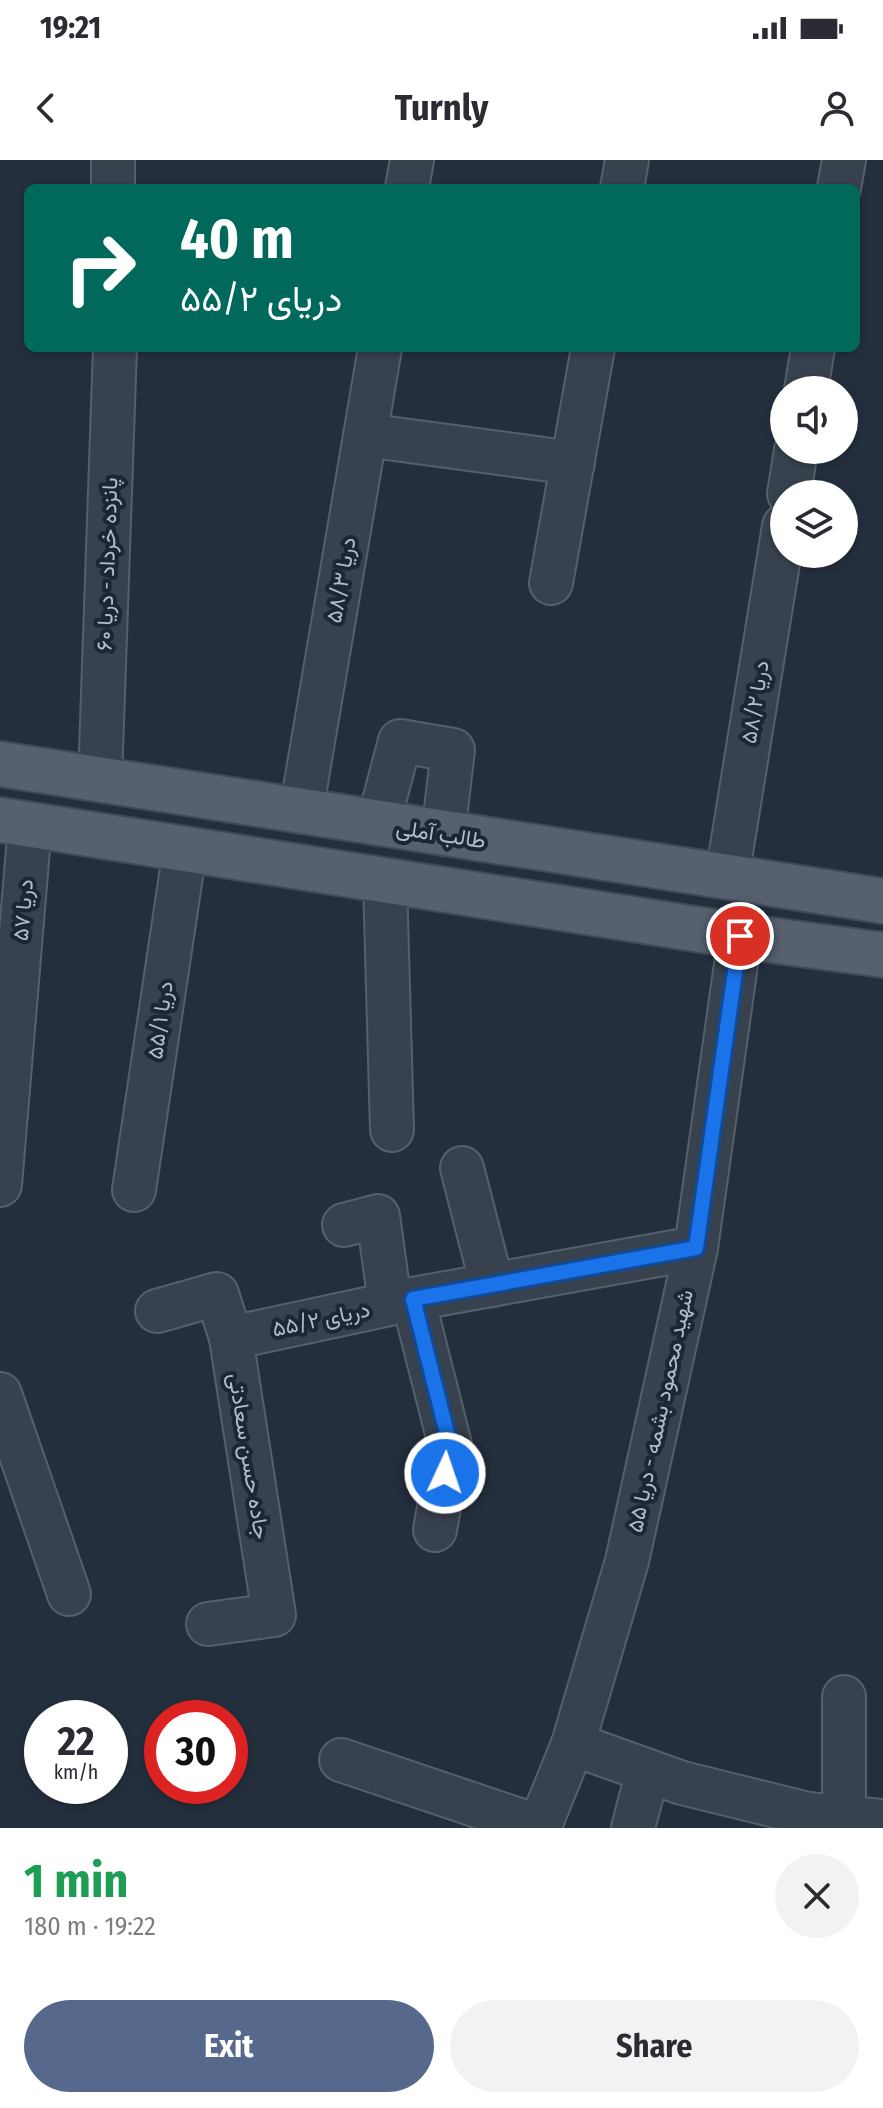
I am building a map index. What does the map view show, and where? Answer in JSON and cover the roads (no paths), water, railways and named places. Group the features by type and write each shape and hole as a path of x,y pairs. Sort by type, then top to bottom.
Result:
{"main road":[{"name":"طالب آملی","path":"0,764 883,901"},
{"path":"15,823 740,936 883,955"}],"street":[{"path":"113,160 113,184"},
{"path":"408,184 412,160"},
{"path":"623,184 627,160"},
{"path":"840,184 844,160"},
{"name":"پانزده خرداد - دریا ۶۰","path":"100,780 115,352"},
{"name":"دریا ۵۸/۳","path":"301,812 379,352"},
{"path":"551,583 592,352"},
{"path":"808,376 812,352"},
{"path":"365,435 573,463"},
{"name":"دریا ۵۸/۲","path":"727,877 777,568"},
{"path":"378,824 400,741 453,750 443,834"},
{"name":"دریا ۵۷","path":"0,1185 15,823"},
{"name":"دریا ۵۵/۱","path":"134,1190 185,849"},
{"path":"385,881 392,1130"},
{"name":"شهید محمود بشمه - دریا ۵۵","path":"540,1828 573,1744 627,1561 696,1248 740,936"},
{"path":"462,1168 492,1285"},
{"path":"344,1225 378,1216 402,1301 450,1445 435,1530"},
{"name":"دریای ۵۵/۲","path":"231,1338 402,1301 696,1248"},
{"name":"جاده حسن سعادتی","path":"157,1311 217,1294 231,1338 274,1615 208,1624"},
{"path":"0,1394 69,1594"},
{"path":"573,1744 765,1816 808,1814 857,1822 844,1697"},
{"path":"341,1760 540,1828"},
{"path":"633,1828 648,1771"}]}
